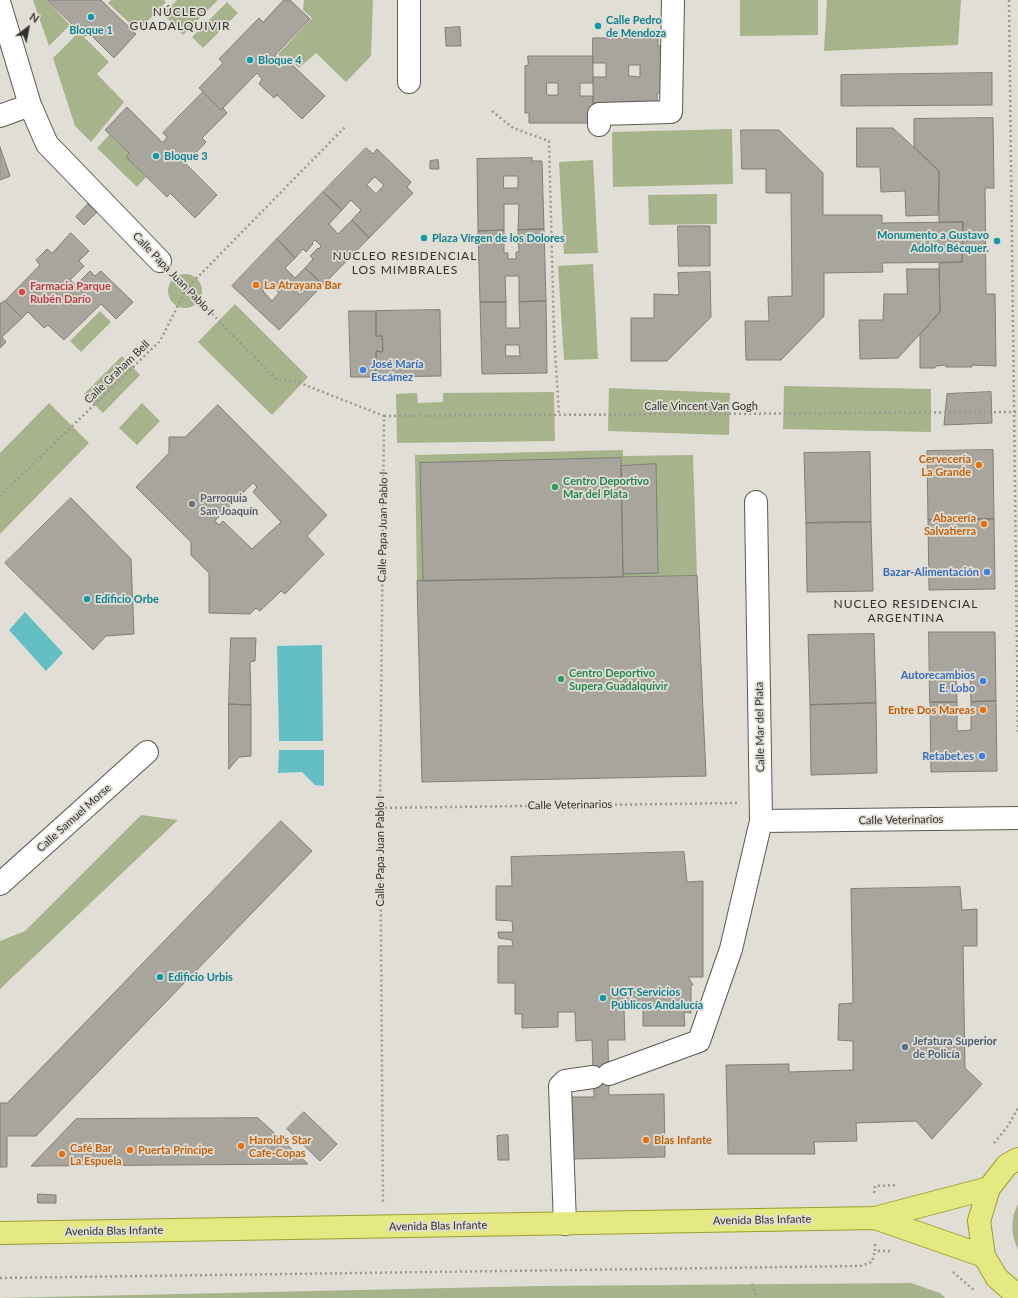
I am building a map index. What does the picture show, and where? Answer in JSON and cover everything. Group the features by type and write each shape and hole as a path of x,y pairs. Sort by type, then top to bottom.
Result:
{"main road":[{"path":"1018,1159 1007,1165 989,1188 979,1221 984,1256 997,1278 1018,1296"},
{"name":"Avenida Blas Infante","path":"0,1233 875,1218 989,1188"},
{"name":"Avenida Blas Infante","path":"875,1218 984,1256"}],"street":[{"path":"409,0 409,82"},
{"path":"599,125 599,114 671,112 673,0"},
{"name":"Calle Papa Juan Pablo I","path":"0,5 30,105 47,144 160,261"},
{"path":"0,116 30,105"},
{"name":"Calle Mar del Plata","path":"565,1224 560,1086 565,1081 601,1075 699,1041 731,950 761,812 756,502"},
{"name":"Calle Samuel Morse","path":"0,884 147,752"},
{"name":"Calle Veterinarios","path":"761,812 1018,818"}],"path":[{"path":"1009,0 1016,412 1018,733"},
{"path":"492,111 514,128 549,141 554,334 559,415"},
{"name":"Calle Graham Bell","path":"0,496 160,342 187,288 346,126"},
{"name":"Calle Papa Juan Pablo I","path":"160,261 277,380 295,381 384,416 380,808 383,1227"},
{"name":"Calle Vincent Van Gogh","path":"384,416 1016,412"},
{"name":"Calle Veterinarios","path":"380,808 761,812"},
{"path":"994,1144 1008,1126 1018,1108"},
{"path":"874,1194 875,1186 904,1185"},
{"path":"0,1278 860,1266 872,1262 876,1250"},
{"path":"752,1284 757,1298"}],"green space":[{"path":"33,0 46,0 70,25 49,46"},
{"path":"111,0 164,0 166,2 138,31 108,3"},
{"path":"177,0 218,0 183,35 163,14"},
{"path":"304,0 373,0 371,56 346,82 316,53 299,68 286,55 281,58 278,54 312,18 303,10"},
{"path":"740,0 818,0 818,35 740,36"},
{"path":"827,0 961,0 958,45 824,51"},
{"path":"227,2 238,13 203,48 192,37"},
{"path":"79,32 109,62 97,74 124,102 91,142 75,126 53,58"},
{"path":"732,129 733,184 613,187 612,132"},
{"path":"109,135 129,153 126,157 146,177 137,187 97,148"},
{"path":"593,160 598,253 564,254 559,162"},
{"path":"717,194 717,224 649,225 648,195"},
{"path":"593,264 598,359 564,360 558,266"},
{"path":"182,274 188,274 197,279 201,285 201,297 197,303 188,308 182,308 173,303 168,294 168,288 173,279"},
{"path":"235,304 308,377 272,415 198,342"},
{"path":"100,311 111,322 81,352 70,341"},
{"path":"122,356 140,375 103,413 84,394"},
{"path":"784,386 931,389 931,432 783,429"},
{"path":"609,388 730,393 729,435 608,431"},
{"path":"554,392 555,441 397,443 396,394 417,393 418,403 443,402 443,393"},
{"path":"49,403 89,443 0,534 0,453"},
{"path":"142,403 160,421 137,445 119,428"},
{"name":"Centro Deportivo Mar del Plata","path":"623,450 623,456 693,455 697,576 417,581 415,455"},
{"path":"141,815 178,820 0,989 0,941 25,931"},
{"path":"1018,1204 1018,1249 1012,1227 1015,1209"},
{"path":"911,1283 940,1293 945,1298 0,1298 539,1286"}],"water":[{"path":"25,612 63,653 46,671 9,630"},
{"path":"322,645 323,741 279,741 277,646"},
{"path":"279,750 324,750 324,786 315,785 302,772 278,773"}],"building":[{"name":"Bloque 1","path":"47,0 101,0 136,34 114,58 89,33 85,36"},
{"name":"Bloque 4","path":"284,0 290,0 310,19 275,55 280,60 284,57 325,96 302,119 277,95 274,98 259,84 262,79 257,73 221,110 199,88 223,63 219,59 259,18 263,22"},
{"path":"460,27 461,46 446,46 445,28"},
{"path":"593,38 658,38 658,46 661,46 662,93 657,93 657,103 593,103 593,77 606,77 606,63 593,63","holes":["629,65 640,65 640,77 629,76"]},
{"path":"528,56 593,56 593,83 580,83 580,96 593,96 593,123 529,123 529,113 525,113 525,66 528,65","holes":["547,83 558,83 558,95 547,95"]},
{"path":"992,73 992,105 841,106 841,75"},
{"name":"Bloque 3","path":"203,92 221,110 223,108 227,113 202,138 206,142 190,159 186,154 181,159 217,195 195,218 170,193 167,197 126,157 129,153 105,130 127,107 163,143 167,137 163,133"},
{"path":"993,118 994,188 985,188 986,294 995,294 996,366 972,365 972,367 946,367 946,365 936,366 935,368 920,368 920,334 940,312 939,263 962,262 963,222 939,222 939,171 914,147 914,119"},
{"path":"857,128 893,128 939,171 938,215 906,216 905,191 881,192 880,167 857,167"},
{"path":"741,130 779,130 823,173 823,215 882,215 882,223 963,222 962,262 882,263 883,272 824,273 824,316 781,360 746,360 745,321 769,321 768,297 792,296 791,193 766,193 766,169 742,169"},
{"path":"0,147 10,176 0,180"},
{"path":"366,148 373,154 377,149 411,182 407,187 413,193 369,238 352,220 361,210 351,200 342,210 323,192","holes":["375,177 384,185 376,194 367,185"]},
{"path":"532,158 532,161 542,161 544,229 518,230 519,204 504,204 504,230 478,231 477,159","holes":["504,176 518,176 518,188 504,188"]},
{"path":"438,160 439,169 430,169 430,161"},
{"path":"323,192 342,210 329,224 338,234 352,220 369,238 323,285 305,268 313,259 310,256 321,246 315,240 306,252 303,249 295,258 277,239"},
{"path":"88,204 97,212 84,225 76,217"},
{"path":"678,226 710,226 710,266 679,266"},
{"path":"544,229 546,301 519,302 519,276 505,276 506,302 480,302 478,231 504,230 504,253 508,253 508,259 516,259 516,252 519,252 518,230"},
{"path":"71,233 89,251 79,261 84,266 70,280 76,285 90,271 95,276 101,271 133,302 116,319 101,304 64,340 48,325 44,328 28,312 22,318 5,301 40,265 36,260 47,249 52,253"},
{"path":"277,239 295,258 285,268 295,278 305,268 323,285 279,330 232,286","holes":["271,284 279,293 272,301 263,291"]},
{"path":"907,269 939,269 940,312 898,358 860,359 859,320 883,320 884,294 907,294"},
{"path":"710,272 711,317 667,361 631,361 631,318 654,318 654,294 679,295 678,273"},
{"path":"5,301 22,318 2,337 6,342 0,348 0,304"},
{"path":"546,301 547,373 482,374 480,302 506,302 506,328 520,328 519,302","holes":["506,345 519,345 520,356 506,356"]},
{"path":"440,310 441,376 376,377 376,351 382,352 383,350 382,336 376,336 376,311"},
{"path":"349,311 376,311 376,336 382,336 383,350 382,352 376,351 376,377 351,377"},
{"path":"991,392 992,423 944,425 947,394"},
{"name":"Parroquia San Joaquín","path":"218,405 327,515 307,536 324,554 285,594 281,591 260,611 256,608 250,614 209,613 209,573 191,555 191,542 136,487 169,453 169,437 185,437","holes":["253,483 257,487 253,492 281,522 252,549 223,521 219,525 215,521"]},
{"path":"993,450 994,519 928,520 927,451"},
{"path":"870,452 871,522 806,523 804,453"},
{"name":"Centro Deportivo Mar del Plata","path":"621,458 623,577 423,581 420,463"},
{"path":"656,464 658,573 623,574 621,466"},
{"name":"Edificio Orbe","path":"71,498 131,559 134,634 106,636 93,650 5,563"},
{"path":"994,519 995,589 929,590 928,520"},
{"path":"871,522 873,591 807,592 806,523"},
{"name":"Centro Deportivo Supera Guadalquivir","path":"697,576 706,776 422,782 417,581"},
{"path":"929,632 995,632 996,701 971,702 970,673 956,673 957,702 930,702"},
{"path":"874,634 876,703 810,705 808,635"},
{"path":"231,638 256,638 255,661 250,662 251,705 229,704"},
{"path":"996,701 997,771 931,772 930,702 957,702 957,731 971,730 971,702"},
{"path":"876,703 877,773 811,775 810,705"},
{"path":"229,704 251,705 251,756 239,757 229,769"},
{"name":"Edificio Urbis","path":"281,821 312,851 36,1136 7,1136 7,1167 0,1167 0,1103 7,1103"},
{"name":"UGT Servicios Públicos Andalucía","path":"684,852 687,882 703,881 703,977 688,977 693,985 691,985 691,1013 684,1012 685,1026 643,1026 643,1009 624,1009 625,1040 608,1040 609,1095 664,1094 665,1157 571,1159 570,1097 594,1097 592,1040 576,1041 575,1012 558,1012 558,1027 522,1028 522,1014 515,1014 515,983 498,983 498,946 513,946 512,940 499,938 498,932 513,932 512,921 496,920 496,886 512,886 511,857"},
{"path":"960,887 962,910 977,909 977,946 963,946 965,1068 982,1084 932,1139 916,1121 856,1123 857,1141 814,1142 815,1154 728,1154 726,1065 789,1064 789,1072 853,1070 853,1041 838,1040 839,1004 853,1003 851,889"},
{"path":"304,1112 337,1144 320,1161 287,1129"},
{"path":"258,1118 308,1164 31,1166 76,1119"},
{"path":"508,1135 509,1160 498,1160 497,1136"},
{"path":"38,1194 56,1195 56,1203 38,1203"}],"place":[{"name":"Bloque 1","path":"91,17"},
{"name":"Calle Pedro de Mendoza","path":"598,26"},
{"name":"Bloque 4","path":"250,60"},
{"name":"Bloque 3","path":"156,156"},
{"name":"Plaza Vírgen de los Dolores","path":"424,238"},
{"name":"Monumento a Gustavo Adolfo Bécquer.","path":"997,241"},
{"name":"La Atrayana Bar","path":"256,285"},
{"name":"Farmacia Parque Rubén Darío","path":"22,292"},
{"name":"José María Escámez","path":"363,370"},
{"name":"Cervecería La Grande","path":"979,465"},
{"name":"Centro Deportivo Mar del Plata","path":"555,487"},
{"name":"Parroquia San Joaquín","path":"192,504"},
{"name":"Abacería Salvatierra","path":"984,524"},
{"name":"Bazar-Alimentación","path":"987,572"},
{"name":"Edificio Orbe","path":"87,599"},
{"name":"Centro Deportivo Supera Guadalquivir","path":"561,679"},
{"name":"Autorecambios E. Lobo","path":"983,681"},
{"name":"Entre Dos Mareas","path":"983,710"},
{"name":"Retabet.es","path":"982,756"},
{"name":"Edificio Urbis","path":"160,977"},
{"name":"UGT Servicios Públicos Andalucía","path":"603,998"},
{"name":"Jefatura Superior de Policía","path":"905,1047"},
{"name":"Blas Infante","path":"646,1140"},
{"name":"Harold's Star Cafe-Copas","path":"241,1146"},
{"name":"Puerta Principe","path":"130,1150"},
{"name":"Café Bar La Espuela","path":"62,1154"}],"district":[{"name":"NÚCLEO GUADALQUIVIR","path":"180,19"},
{"name":"NUCLEO RESIDENCIAL LOS MIMBRALES","path":"405,263"},
{"name":"NUCLEO RESIDENCIAL ARGENTINA","path":"906,611"}]}
